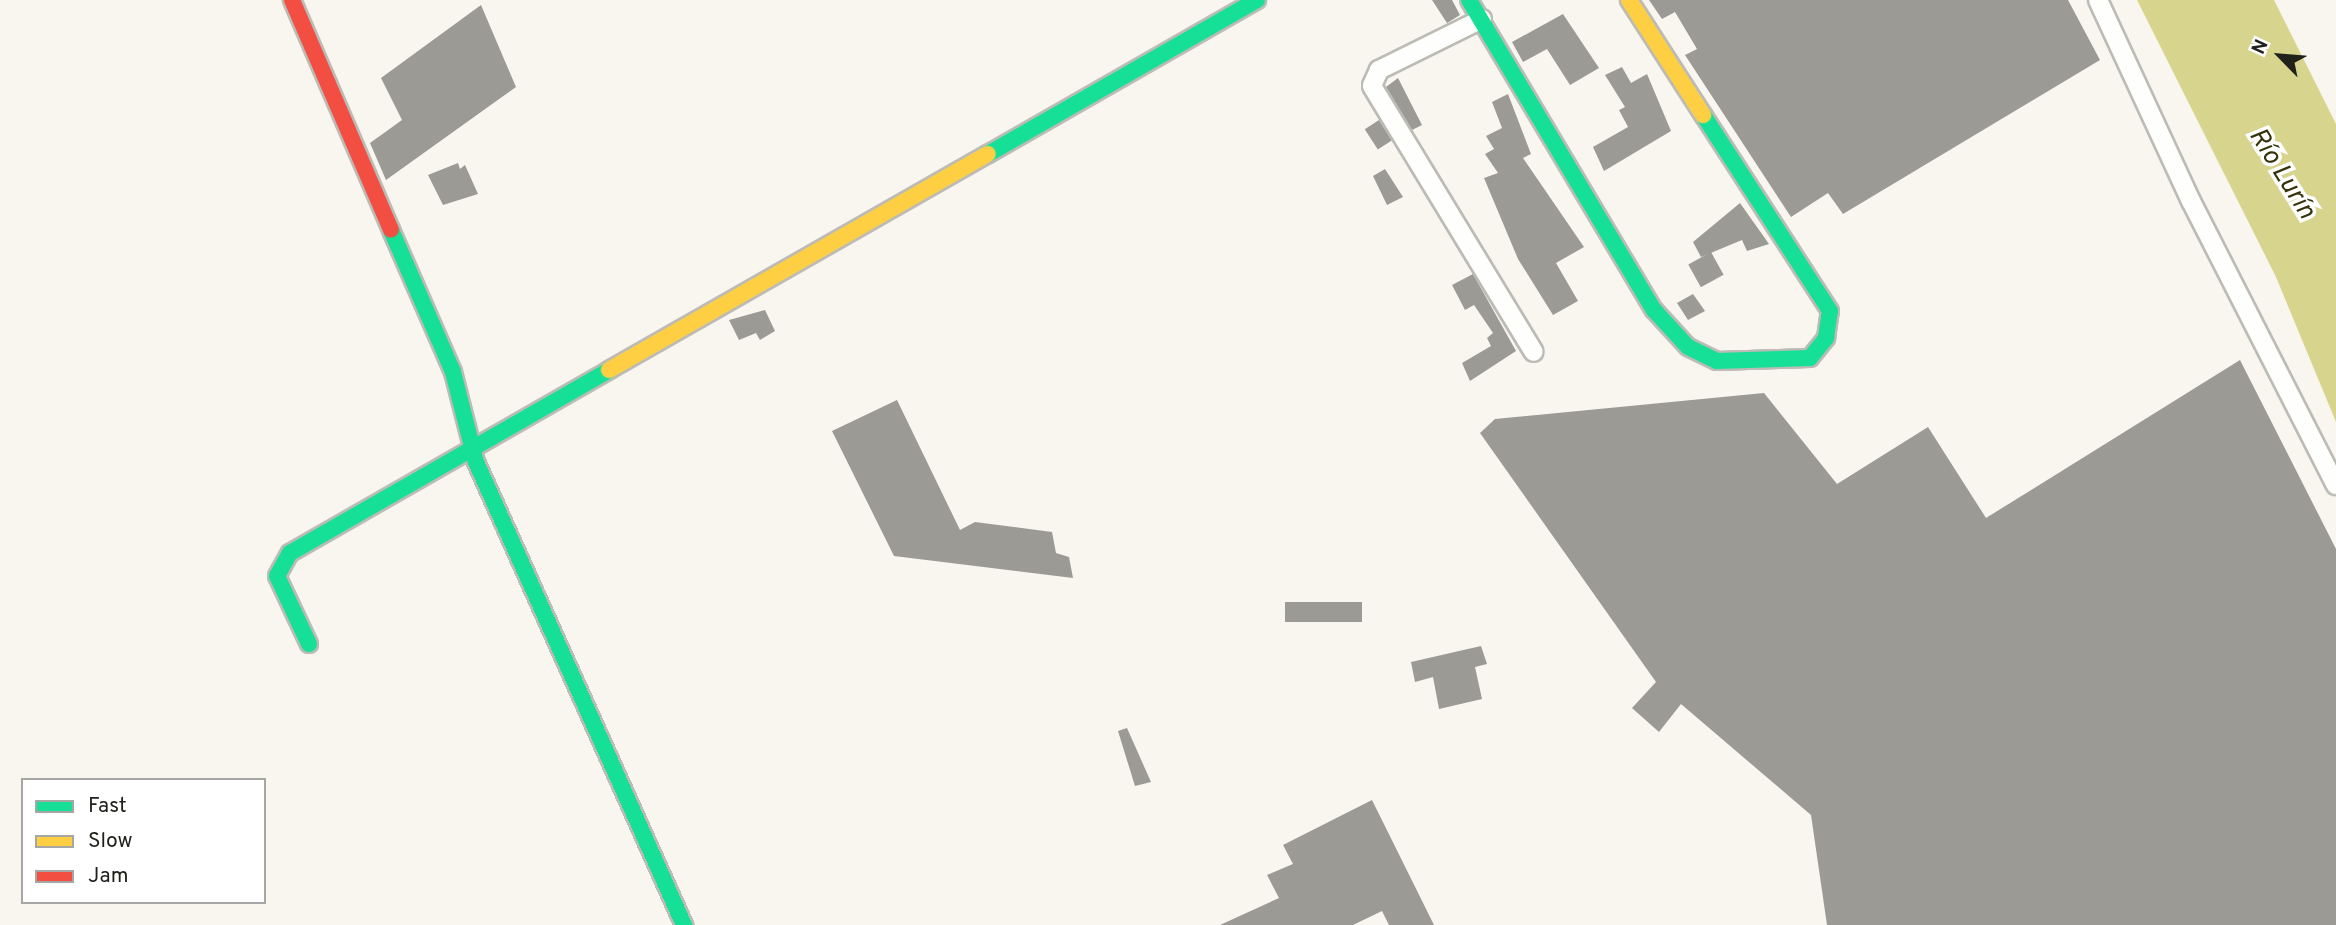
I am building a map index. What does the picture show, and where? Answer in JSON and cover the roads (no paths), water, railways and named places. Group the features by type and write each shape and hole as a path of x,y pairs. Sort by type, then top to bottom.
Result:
{"street":[{"path":"292,0 453,372 472,449 684,925"},
{"path":"309,644 277,576 290,553 1257,0"},
{"path":"1469,0 1654,310 1688,347 1717,361 1810,358 1826,338 1830,310 1629,0"},
{"path":"2098,0 2191,201 2336,485"},
{"path":"1482,19 1379,70 1372,86 1534,352"}],"water":[{"name":"Río Lurín","path":"2137,0 2274,0 2336,124 2336,422 2276,277"}]}
